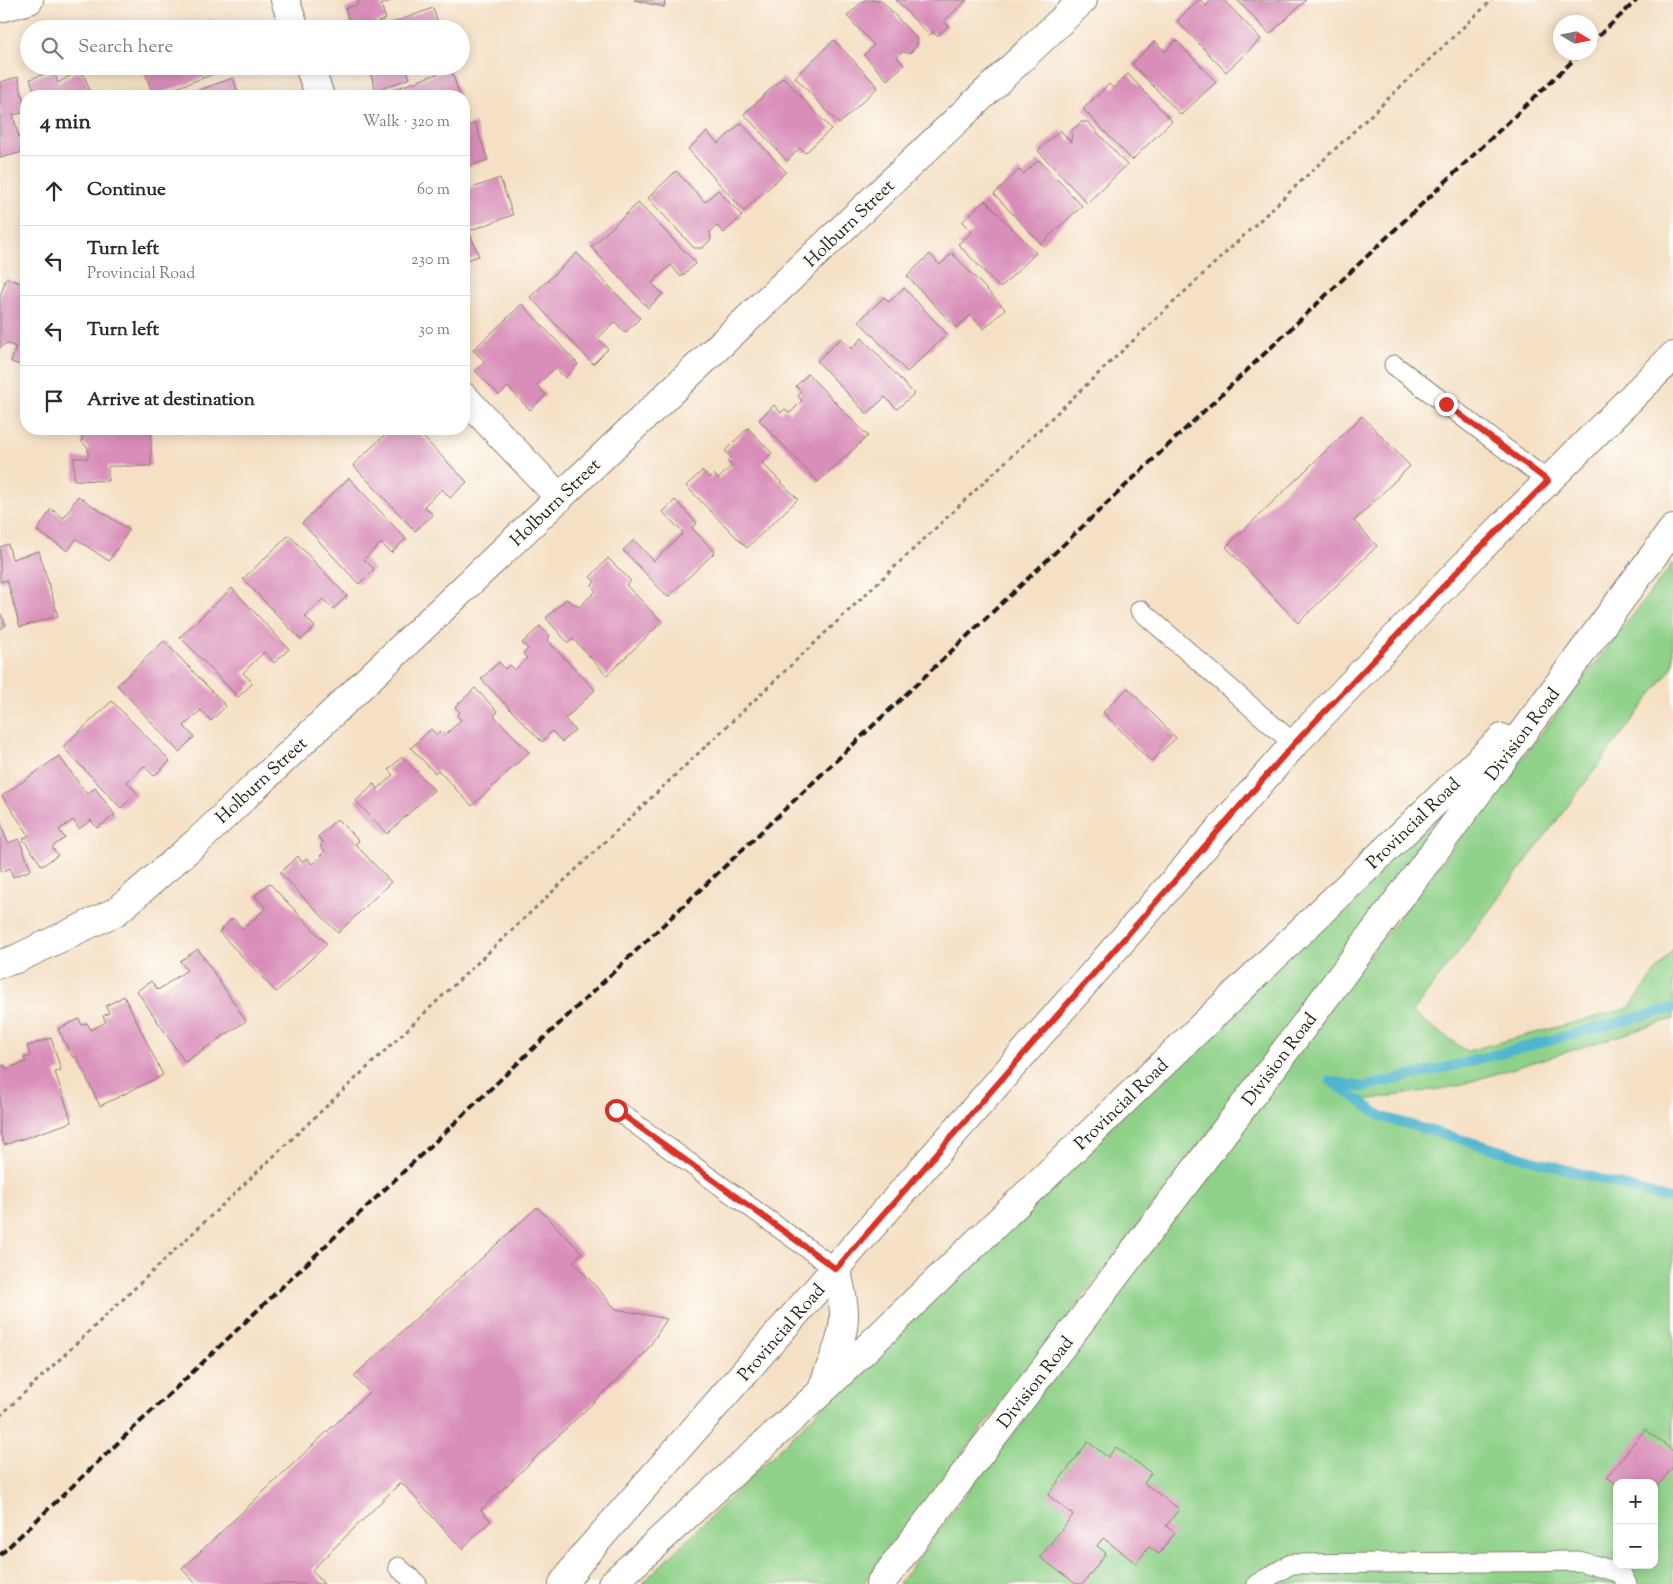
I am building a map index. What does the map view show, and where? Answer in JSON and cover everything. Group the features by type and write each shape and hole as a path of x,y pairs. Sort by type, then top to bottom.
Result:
{"main road":[{"path":"0,8 29,0"},
{"path":"285,0 293,20"},
{"name":"Holburn Street","path":"0,964 16,959 117,911 198,841 1083,0"},
{"path":"312,75 318,90"},
{"name":"Provincial Road","path":"563,1584 581,1560 1294,744 1474,554 1673,356"},
{"path":"470,403 560,498"},
{"name":"Division Road","path":"880,1584 1105,1291 1673,530"},
{"name":"Provincial Road","path":"612,1584 822,1391 1561,681"},
{"path":"822,1391 840,1338 844,1317 841,1289 836,1269"}],"lane":[{"path":"1394,365 1548,481"},
{"path":"1140,610 1294,744"},
{"path":"616,1110 836,1269"},
{"path":"1257,1584 1291,1564 1579,1561 1621,1573 1627,1584"},
{"path":"398,1567 417,1584"}],"path":[{"path":"0,1416 1492,0"}],"green space":[{"path":"1673,563 1673,666 1412,1013 1467,1051 1629,1008 1673,949 1673,1019 1453,1087 1359,1101 1383,1117 1673,1199 1673,1584 899,1584 1295,1052"},
{"path":"1502,749 863,1584 642,1584 913,1318"}],"building":[{"path":"357,0 393,0 381,5 386,19 349,20 345,9 359,4"},
{"path":"634,0 665,0 664,7"},
{"path":"864,0 881,0 917,39 917,46 910,53 902,52 897,57 904,65 887,80 864,55 874,45 847,16"},
{"path":"896,0 967,0 944,21 948,26 937,36 933,32 929,35"},
{"path":"1198,0 1201,0 1206,6 1212,0 1224,0 1261,39 1226,72 1177,21"},
{"path":"1237,0 1306,0 1270,34"},
{"path":"433,8 437,20 400,20"},
{"path":"834,40 878,87 839,124 795,77"},
{"path":"1176,40 1216,82 1181,115 1132,64 1155,41 1165,52"},
{"path":"1128,74 1172,121 1132,160 1083,109 1109,84 1113,88"},
{"path":"42,75 55,75 58,83 71,75 84,75 90,90 34,90 30,79"},
{"path":"146,75 211,75 170,90 151,90"},
{"path":"371,75 409,75 410,78 379,90 376,90"},
{"path":"434,75 453,75 458,90 392,90"},
{"path":"18,77 21,90 20,113 13,115 20,141 20,153 0,158 0,82"},
{"path":"783,77 831,129 805,153 800,148 787,161 744,114"},
{"path":"233,78 237,90 199,90"},
{"path":"1081,122 1088,122 1127,165 1087,203 1038,151 1060,130 1071,142 1072,130"},
{"path":"475,123 488,160 470,166 470,125"},
{"path":"741,123 786,172 744,211 688,149 707,132 718,144"},
{"path":"1039,160 1082,206 1041,244 994,194 1019,170 1023,174"},
{"path":"676,171 705,202 718,190 742,216 724,233 717,226 710,232 711,240 702,248 694,248 648,198"},
{"path":"500,178 513,215 470,231 470,189"},
{"path":"985,200 1036,253 1000,288 958,244 972,232 962,222"},
{"path":"638,203 696,263 681,277 671,265 652,283 663,294 648,308 591,247"},
{"path":"470,234 479,256 470,259"},
{"path":"577,253 640,318 625,333 615,322 598,338 608,349 593,364 530,297"},
{"path":"952,253 1005,309 984,329 971,315 956,328 907,276 930,254 940,265"},
{"path":"6,278 20,283 20,365 11,362 16,347 6,343 0,348 0,297"},
{"path":"904,288 947,334 907,372 859,321 884,297 889,302"},
{"path":"522,304 578,364 565,378 555,368 537,385 546,395 530,410 508,387 499,395 475,371 485,362 473,350"},
{"path":"841,338 851,349 862,338 914,394 897,409 885,397 867,414 817,361"},
{"path":"808,374 868,436 818,482 759,420 774,405 781,413 785,409 790,413 802,401 798,396 801,392 796,386"},
{"path":"1362,416 1410,466 1354,521 1377,546 1298,623 1226,547"},
{"path":"748,428 772,453 762,463 798,499 747,548 686,486 702,471 710,478 714,474 718,479 732,466 727,461 731,457 725,451"},
{"path":"82,435 151,435 151,466 108,466 108,481 74,480 74,458 88,458 88,448 82,442"},
{"path":"385,435 421,435 467,482 450,498 442,489 424,506 433,515 415,531 353,465"},
{"path":"349,478 406,539 391,553 381,543 364,559 374,569 359,584 302,523"},
{"path":"78,496 129,530 109,561 76,539 68,551 37,531 51,509 64,518"},
{"path":"675,500 697,523 692,528 715,552 668,597 623,550 634,540 654,561 683,533 663,512"},
{"path":"289,535 347,596 333,609 323,599 305,616 315,627 301,640 243,579"},
{"path":"8,544 12,559 39,551 58,616 20,627 7,580 0,582 0,547"},
{"path":"608,558 631,581 626,585 662,622 607,675 573,639 568,643 546,618 566,599 579,607 596,591 591,586 595,582 590,577"},
{"path":"232,588 289,649 274,663 264,652 243,673 253,683 238,697 180,637"},
{"path":"0,613 6,625 0,629"},
{"path":"540,626 550,637 547,640 595,690 565,719 575,730 562,742 552,731 542,742 481,679 499,662 505,669 510,665 515,670 527,658 523,654 528,649 522,643"},
{"path":"164,641 226,706 211,721 201,710 184,726 194,737 179,752 117,685"},
{"path":"475,688 498,712 494,716 529,752 472,806 438,770 435,773 411,748 431,729 437,735 440,731 445,735 461,720 457,715 460,712 455,707"},
{"path":"1128,688 1176,738 1151,762 1103,712"},
{"path":"112,701 170,761 154,776 144,766 127,782 137,793 121,808 63,747"},
{"path":"59,756 87,794 95,788 115,815 97,828 91,820 79,829 73,820 59,830 65,838 52,847 58,855 42,866 23,839 29,835 2,796"},
{"path":"402,757 434,790 387,834 356,801 374,784 378,789 393,775 388,770"},
{"path":"337,819 359,841 355,844 391,882 338,933 280,873 298,856 302,862 307,858 312,864 325,851 320,846 323,842 318,837"},
{"path":"0,822 8,843 19,839 31,870 13,877 10,868 0,872"},
{"path":"269,883 327,944 276,992 219,932 233,918 243,929 266,908 255,896"},
{"path":"198,949 246,1021 185,1062 137,991 151,981 158,990 187,970 180,961"},
{"path":"124,996 163,1075 100,1106 76,1056 73,1058 58,1029 79,1019 82,1025 87,1023 91,1030 106,1022 103,1016 109,1013 106,1006"},
{"path":"51,1038 61,1070 55,1072 72,1122 4,1145 0,1132 0,1067 5,1065 6,1069 26,1062 24,1058 30,1056 27,1046"},
{"path":"537,1207 582,1253 573,1261 616,1309 667,1319 645,1353 481,1510 491,1521 462,1549 401,1482 312,1570 324,1584 196,1584 182,1569 369,1392 354,1376"},
{"path":"1645,1429 1673,1451 1673,1467 1658,1485 1658,1479 1613,1479 1613,1482 1607,1477"},
{"path":"1088,1442 1108,1457 1116,1447 1151,1473 1144,1483 1179,1509 1166,1526 1175,1533 1159,1554 1149,1547 1136,1563 1103,1538 1097,1546 1106,1553 1083,1584 1076,1584 1040,1557 1073,1515 1048,1495"}],"waterway":[{"path":"1334,1082 1364,1087 1673,1008"},
{"path":"1331,1081 1383,1117 1673,1200"}],"railway":[{"path":"1598,37 1637,0"},
{"path":"0,1555 1574,60"}],"route":[{"path":"616,1110 836,1269 1294,744 1474,554 1548,481 1446,404"}]}
